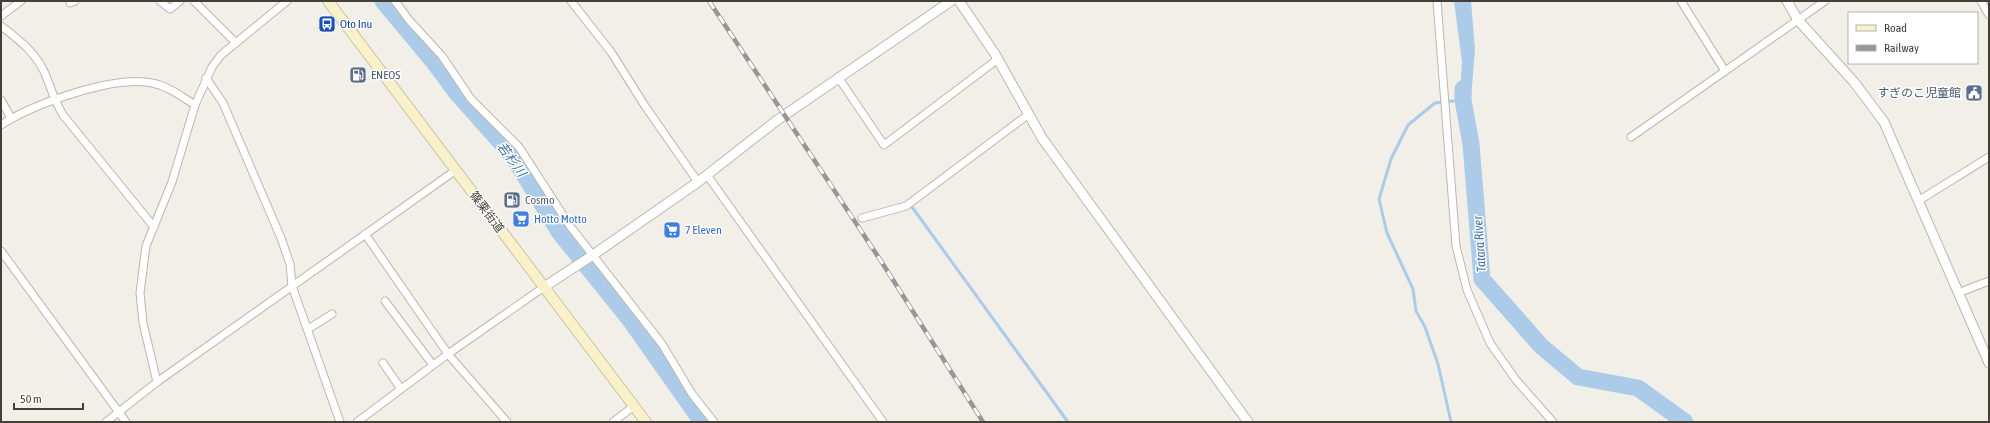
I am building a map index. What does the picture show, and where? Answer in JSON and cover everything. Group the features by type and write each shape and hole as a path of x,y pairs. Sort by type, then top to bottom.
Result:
{"main road":[{"name":"篠栗街道","path":"328,1 646,422"}],"street":[{"path":"1,16 21,1"},
{"path":"70,1 70,3 75,1"},
{"path":"160,1 170,9 180,1"},
{"path":"194,1 236,44"},
{"path":"157,382 143,323 140,293 144,258 154,227 172,182 195,105 206,78 221,55 287,1"},
{"path":"396,1 410,20 442,56 471,99 519,146 570,226 662,344 692,394 714,422"},
{"path":"571,1 611,52 645,106 698,182"},
{"path":"357,422 448,354 698,182 776,121 838,77 951,1"},
{"path":"959,1 998,59 1042,138 1248,422"},
{"path":"1437,1 1456,246 1467,290 1490,343 1516,380 1553,422"},
{"path":"1681,1 1725,71"},
{"path":"1787,1 1798,20 1872,104 1884,122 1988,360"},
{"path":"1631,138 1825,1"},
{"path":"1981,1 1989,15"},
{"path":"1,26 28,47 46,75 53,99 80,137 87,143 154,227"},
{"path":"838,77 884,146 998,59"},
{"path":"206,78 223,103 281,238 290,264 292,286 340,422"},
{"path":"1,125 11,118 53,99 118,83 136,81 152,82 163,86 195,105"},
{"path":"1,100 11,118"},
{"path":"862,218 906,206 1029,114"},
{"path":"1918,201 1989,157"},
{"path":"106,422 157,382 456,170"},
{"path":"707,175 883,422"},
{"path":"365,234 448,354 507,422"},
{"path":"1,251 126,422"},
{"path":"1958,293 1989,281"},
{"path":"385,301 433,365"},
{"path":"308,329 332,314"},
{"path":"382,363 401,389"},
{"path":"613,422 634,406"}],"water":[{"path":"1454,1 1471,1 1475,50 1470,110 1459,111 1462,62"}],"waterway":[{"name":"若杉川","path":"383,1 433,61 456,92 512,155 560,233 631,321 702,422"},
{"name":"Tatara River","path":"1463,89 1463,100 1471,144 1482,279 1541,346 1578,377 1638,388 1685,422"},
{"path":"1451,422 1438,364 1425,327 1416,311 1413,289 1387,233 1379,199 1391,159 1408,125 1435,103 1462,100"},
{"path":"912,207 1068,422"}],"railway":[{"path":"709,1 881,261 983,422"}],"place":[{"name":"Oto Inu","path":"327,24"},
{"name":"ENEOS","path":"358,75"},
{"name":"すぎのこ児童館","path":"1974,93"},
{"name":"Cosmo","path":"512,200"},
{"name":"Hotto Motto","path":"521,219"},
{"name":"7 Eleven","path":"672,230"}]}
